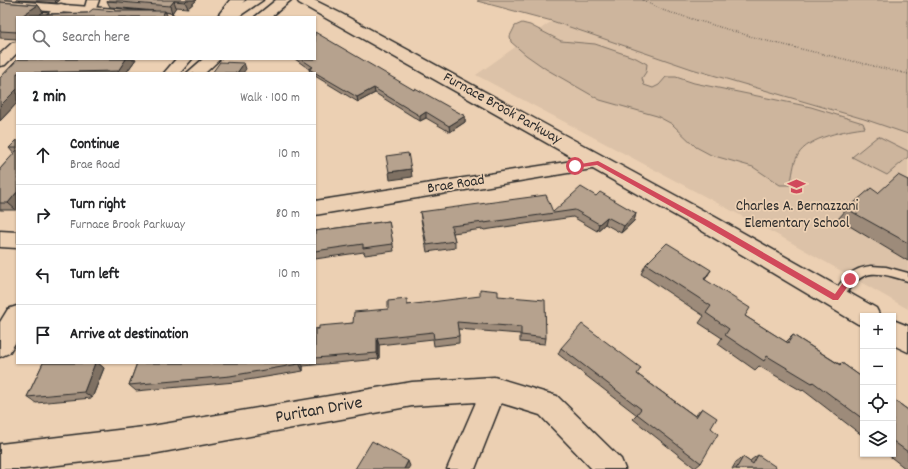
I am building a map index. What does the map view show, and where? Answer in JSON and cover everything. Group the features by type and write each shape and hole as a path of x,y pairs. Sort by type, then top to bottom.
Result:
{"main road":[{"path":"225,16 232,5 238,0"},
{"path":"231,16 256,0"},
{"path":"263,16 284,0"},
{"name":"Furnace Brook Parkway","path":"304,0 706,223 861,313"},
{"path":"0,3 56,13 91,5 161,16"},
{"path":"316,17 337,17"},
{"path":"173,72 183,60"},
{"path":"196,72 211,60"},
{"path":"0,345 16,319"},
{"path":"896,333 908,340"}],"street":[{"path":"0,62 16,47"},
{"name":"Brae Road","path":"316,208 598,163"},
{"path":"0,239 16,240"},
{"path":"461,469 494,389"},
{"name":"Puritan Drive","path":"0,458 152,440 412,394 494,389 548,405 611,469"}],"lane":[{"path":"836,298 851,278 860,271 873,270 889,272 908,277"}],"path":[{"path":"643,0 662,10 767,41 908,74"}],"shaded area":[{"path":"908,0 908,134 864,119 692,69 552,21 477,1"},
{"name":"Charles A. Bernazzani Elementary School","path":"552,21 692,69 864,119 908,134 908,309 785,239 476,75"},
{"path":"522,23 530,25 561,41 595,44 636,58 647,64 646,72 642,78 644,85 653,88 659,85 666,77 676,77 694,83 811,107 863,123 865,128 828,136 810,143 796,158 790,185 780,185 753,167 711,155 696,147 672,124 657,116 600,100 546,69 511,42 510,36 515,26"},
{"path":"878,136 908,151 908,157 887,175 852,157"}],"building":[{"path":"187,0 185,2 174,1 170,6 107,1"},
{"path":"0,2 38,5 23,15 88,13 93,9 115,11 165,11 162,16 16,16 16,32 0,31"},
{"path":"316,33 414,90 415,88 465,116 449,126 426,112 420,116 374,88 357,97 309,69 313,67 302,60 316,60"},
{"path":"17,60 125,60 118,71 16,72 16,90 0,106 0,78"},
{"path":"220,62 244,63 238,72 213,72"},
{"path":"16,141 16,148 9,148"},
{"path":"16,151 16,193 8,203 0,203 0,169"},
{"path":"408,153 411,169 389,172 386,156"},
{"path":"898,175 908,180 908,243 847,209 871,188 878,193"},
{"path":"581,187 596,196 600,192 636,213 624,226 607,217 599,224 575,210 484,223 451,226 455,241 427,245 420,212 546,195 553,212"},
{"path":"389,221 393,244 363,248 363,244 316,251 316,231"},
{"path":"667,243 711,270 704,279 750,308 745,316 788,343 793,335 840,365 842,363 860,376 860,417 813,382 812,383 767,356 764,361 725,335 729,329 706,313 711,306 646,264"},
{"path":"480,289 498,291 498,296 545,300 546,338 521,335 521,327 457,322 459,336 434,339 433,332 377,338 377,353 316,358 316,329 319,329 319,326 353,323 354,312 388,309 388,301 407,299 407,305 480,296"},
{"path":"582,324 641,368 637,374 696,417 702,408 717,418 711,428 718,434 701,463 637,414 641,409 561,348"},
{"path":"43,364 95,364 84,392 27,397"},
{"path":"137,364 299,364 230,376 129,385"},
{"path":"896,401 908,410 908,452 896,443"},
{"path":"372,441 408,461 404,469 355,469"},
{"path":"758,455 776,467 775,469 736,469 743,457 753,464"}],"place":[{"name":"Charles A. Bernazzani Elementary School","path":"797,186"}],"route":[{"path":"575,166 598,163 836,298 850,279"}]}
